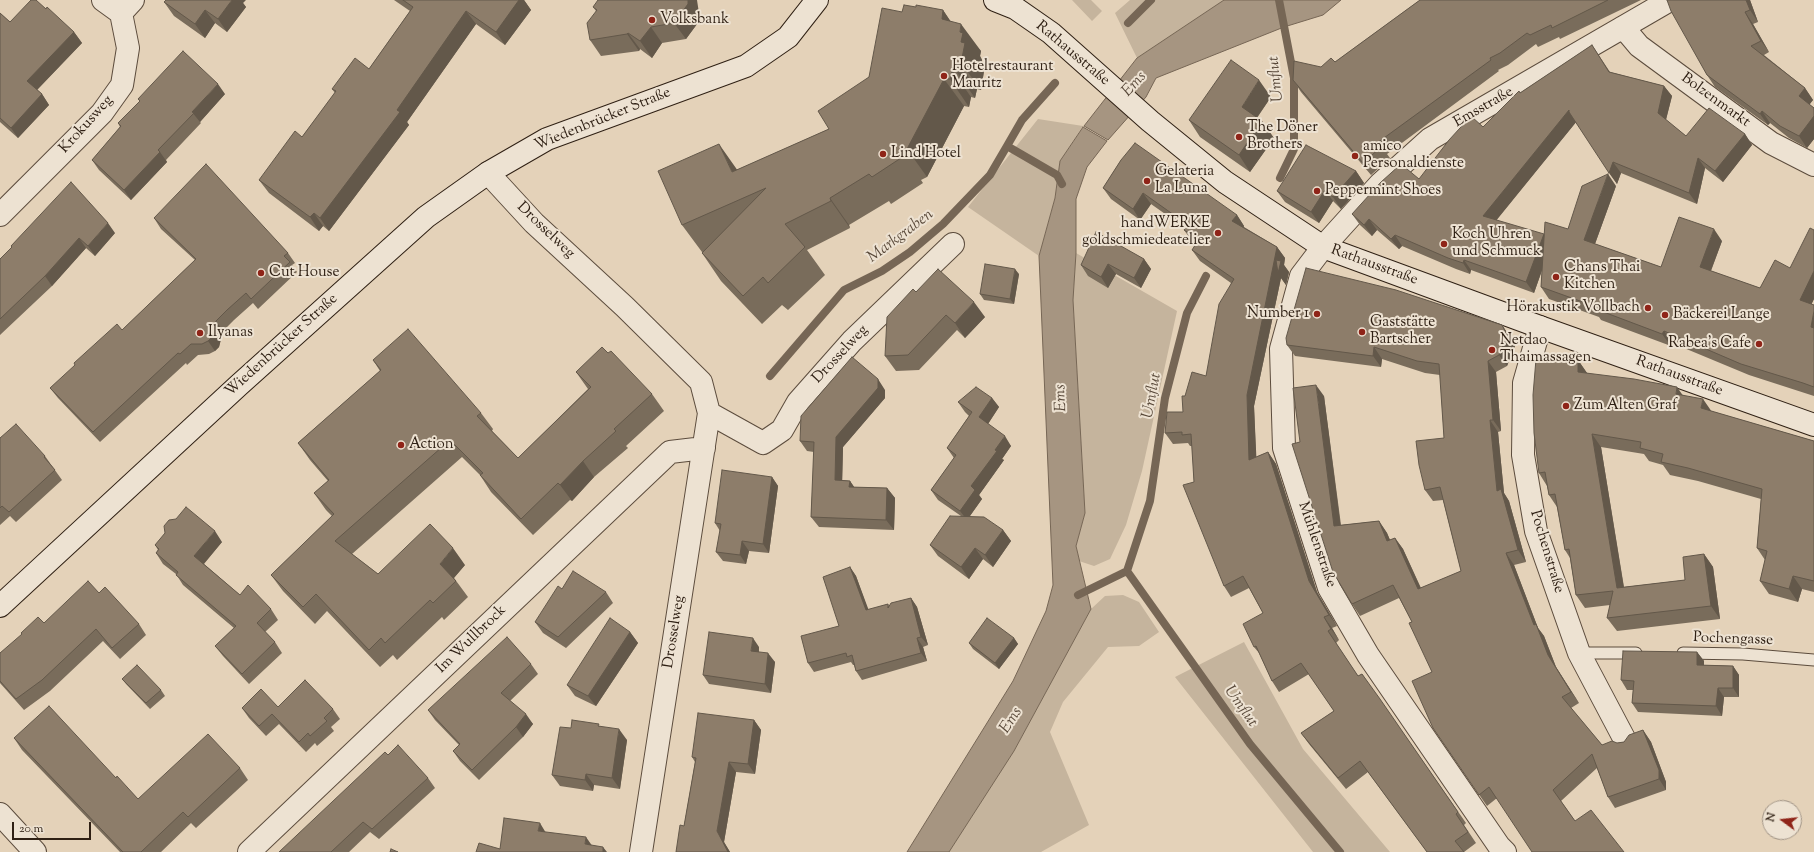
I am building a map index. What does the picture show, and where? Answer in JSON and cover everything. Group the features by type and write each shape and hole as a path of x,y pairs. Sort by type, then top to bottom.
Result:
{"street":[{"name":"Krokusweg","path":"0,215 102,113 122,85 128,48 127,7 103,0"},
{"name":"Wiedenbrücker Straße","path":"0,606 233,390 426,217 488,173 547,139 746,66 788,37 817,0"},
{"name":"Rathausstraße","path":"994,0 1017,4 1150,121 1225,182 1323,247 1540,327 1814,425"},
{"name":"Emsstraße","path":"1323,247 1380,184 1430,139 1670,0"},
{"name":"Bolzenmarkt","path":"1623,28 1639,46 1771,143 1814,166"},
{"name":"Drosselweg","path":"488,173 534,223 625,307 701,382 709,413 641,852"},
{"name":"Drosselweg","path":"709,413 764,443 782,430 798,402 852,341 953,244"},
{"name":"Mühlenstraße","path":"1323,247 1301,276 1281,349 1284,448 1329,588 1368,655 1499,846 1505,852"},
{"name":"Pochenstraße","path":"1540,327 1524,383 1523,455 1536,531 1579,653 1626,742"},
{"name":"Im Wullbrock","path":"249,852 670,452 704,448"},
{"path":"0,814 35,852"}],"lane":[{"path":"1579,653 1649,653"},
{"name":"Pochengasse","path":"1673,653 1743,654 1814,660"}],"shaded area":[{"path":"1072,0 1091,0 1102,11 1092,21"},
{"path":"1130,0 1224,0 1137,58 1115,13"},
{"path":"1038,119 1083,126 1060,161 1055,198 1039,256 968,207"},
{"path":"1076,253 1177,311 1142,471 1126,525 1110,559 1094,566 1079,561 1076,546 1085,513 1073,300"},
{"path":"1123,595 1139,602 1159,632 1139,646 1108,647 1063,702 1050,732 1089,825 1041,852 949,852 1014,751 1091,609 1105,596"},
{"path":"1244,642 1303,749 1390,852 1313,852 1175,677"}],"water":[{"name":"Ems","path":"1224,0 1341,0 1323,15 1284,27 1156,78 1146,97 1108,140 1084,126 1137,58"},
{"name":"Ems","path":"1083,127 1107,141 1087,167 1076,199 1076,253 1073,300 1085,513 1076,546 1091,609 1014,751 949,852 907,852 1013,681 1046,611 1053,585 1039,256 1055,198 1060,161"}],"building":[{"path":"31,0 36,0 46,9 47,7 74,32 27,81 42,94 11,128 0,118 0,13 10,22"},
{"path":"166,0 232,0 218,19 205,10 195,24 164,2"},
{"path":"403,0 519,0 496,32 466,11 397,110 400,112 320,218 314,213 310,217 259,180 295,131 302,137 336,91 332,89 355,58 369,69 413,7"},
{"path":"598,0 688,0 688,4 674,23 651,27 640,41 628,33 590,40 587,23 597,10 593,7"},
{"path":"1420,0 1608,0 1552,28 1551,25 1530,35 1527,33 1500,53 1490,58 1491,60 1377,143 1381,147 1363,163 1293,80 1294,61 1321,67 1331,58 1335,62"},
{"path":"1667,0 1746,0 1750,10 1745,12 1761,41 1751,46 1805,88 1799,96 1814,108 1814,116 1799,136 1780,126 1762,111 1760,114 1707,75 1671,11"},
{"path":"904,5 916,7 916,5 943,10 942,19 961,24 960,32 963,33 961,42 965,43 961,63 958,62 956,71 952,70 950,79 944,79 907,149 902,153 904,156 872,177 869,174 830,198 831,201 785,224 805,247 768,283 763,277 743,296 702,253 766,188 682,225 658,171 719,144 732,172 829,129 818,111 869,77 882,8 902,12"},
{"path":"1592,45 1609,72 1664,86 1658,113 1686,136 1709,108 1745,134 1715,171 1698,158 1689,193 1613,162 1609,173 1569,110 1483,216 1544,234 1526,282 1464,260 1463,263 1448,258 1395,235 1391,239 1369,219 1364,225 1352,214 1381,182 1401,164 1419,179 1449,140 1471,116 1483,127 1519,91 1520,93"},
{"path":"183,51 218,84 192,112 194,113 158,150 160,152 124,190 92,160 121,126 118,123 140,101 138,99"},
{"path":"1231,60 1259,80 1242,107 1262,121 1239,155 1189,120"},
{"path":"1135,143 1237,215 1232,221 1277,247 1247,395 1249,460 1268,452 1309,581 1329,615 1324,617 1331,629 1328,631 1358,676 1362,674 1380,699 1458,812 1456,814 1468,832 1455,841 1464,852 1427,852 1360,761 1338,778 1301,733 1334,711 1301,663 1272,681 1256,646 1254,647 1243,624 1263,613 1243,576 1224,586 1183,485 1194,482 1191,434 1182,435 1182,432 1165,433 1167,412 1183,412 1182,396 1185,396 1192,372 1206,376 1219,304 1234,279 1192,250 1199,239 1184,230 1188,225 1143,193 1133,209 1103,188 1121,160"},
{"path":"1306,145 1356,171 1333,197 1325,190 1311,212 1277,191"},
{"path":"206,164 288,253 284,256 290,262 251,299 246,293 227,310 216,321 212,337 208,341 202,344 191,344 180,354 178,353 93,432 50,388 75,365 74,363 117,324 122,330 196,259 154,218"},
{"path":"1608,174 1584,240 1661,267 1679,217 1714,229 1700,267 1760,288 1775,260 1790,268 1810,228 1814,230 1814,271 1800,300 1814,305 1811,327 1814,328 1814,387 1741,364 1664,331 1662,334 1593,308 1594,306 1541,287 1545,222 1568,229 1582,186"},
{"path":"71,182 108,223 88,246 79,238 45,276 0,319 0,259"},
{"path":"1096,232 1144,259 1134,278 1108,264 1101,277 1081,265"},
{"path":"1276,260 1281,261 1278,273"},
{"path":"985,264 1015,269 1010,299 980,294"},
{"path":"1306,268 1396,290 1502,325 1507,335 1499,355 1488,361 1493,420 1490,420 1497,491 1501,489 1518,550 1506,553 1534,625 1536,624 1548,655 1571,692 1562,697 1602,745 1612,741 1617,743 1624,742 1629,735 1643,730 1659,770 1659,779 1608,797 1592,754 1553,790 1575,821 1591,810 1624,852 1532,852 1489,787 1479,795 1433,728 1412,681 1432,672 1409,623 1412,622 1393,585 1352,604 1333,572 1292,444 1300,442 1293,388 1316,385 1334,526 1379,521 1387,541 1395,538 1418,589 1461,571 1440,487 1425,490 1419,465 1416,441 1444,438 1439,364 1417,361 1374,347 1373,356 1287,345 1286,338"},
{"path":"938,269 974,302 955,323 946,315 908,355 885,356 887,317 913,289 916,292"},
{"path":"408,329 481,413 477,416 518,458 591,387 576,372 602,347 608,353 611,351 652,394 614,429 616,431 583,461 560,485 558,483 521,519 480,475 483,473 450,440 335,541 378,574 430,524 453,548 440,564 456,581 433,603 430,600 385,643 381,638 369,650 316,594 303,607 271,575 334,514 314,493 329,480 298,443 381,370 373,360"},
{"path":"852,357 878,379 878,388 836,437 835,480 850,481 849,487 887,488 886,520 811,517 814,442 800,441 801,416"},
{"path":"1536,359 1578,360 1578,372 1634,379 1677,387 1676,394 1703,399 1701,408 1814,441 1814,581 1793,576 1789,589 1760,581 1767,551 1757,548 1762,489 1661,462 1663,454 1640,448 1641,442 1592,434 1617,588 1685,580 1683,557 1704,554 1711,606 1607,618 1613,591 1576,595 1569,549 1565,550 1555,494 1549,495 1545,472 1539,473 1534,433 1533,395"},
{"path":"976,387 992,398 979,417 1005,436 995,450 997,451 971,486 975,490 960,511 931,490 956,455 947,448 972,412 958,402"},
{"path":"16,424 45,456 44,457 55,470 9,512 2,506 0,508 0,438"},
{"path":"722,470 772,477 763,544 742,541 740,555 716,552 721,524 715,523"},
{"path":"186,507 215,531 194,556 240,595 248,585 271,609 257,623 275,642 242,674 215,646 236,626 176,575 178,572 156,553 159,549 155,545 165,533 164,526 169,520 176,519"},
{"path":"950,516 984,517 1003,530 985,555 975,548 961,567 930,545"},
{"path":"850,567 866,610 888,604 888,608 891,603 911,598 921,637 917,638 921,653 856,671 852,655 847,657 846,653 808,663 801,636 839,626 823,577"},
{"path":"573,571 606,592 558,637 535,622 558,586 562,589"},
{"path":"88,581 99,593 105,587 139,624 112,648 96,629 42,680 16,699 0,681 0,653 22,634 21,633 38,617 44,623"},
{"path":"610,618 630,632 588,696 567,685"},
{"path":"987,618 1014,638 995,663 969,643"},
{"path":"709,632 753,638 751,651 768,653 765,684 703,675"},
{"path":"507,637 531,664 501,693 526,714 516,727 472,770 453,751 460,744 428,710"},
{"path":"1623,651 1697,652 1697,665 1733,666 1733,688 1718,688 1716,706 1632,703 1634,681 1621,680"},
{"path":"137,665 161,690 146,703 122,679"},
{"path":"305,680 333,709 324,718 327,721 310,736 308,733 299,742 272,714 259,726 242,708 261,689 278,707"},
{"path":"49,706 116,778 117,776 138,799 208,734 240,768 188,817 183,812 141,852 123,852 14,738"},
{"path":"698,713 754,720 748,764 729,762 717,831 728,852 676,852 680,825 684,826 696,758 692,757"},
{"path":"572,720 619,729 612,778 586,774 585,780 552,775 560,727 571,728"},
{"path":"398,745 428,778 372,829 363,822 331,852 279,852 385,752 388,755"},
{"path":"504,818 540,823 538,831 586,837 585,844 603,847 603,852 476,852 479,843 500,849"},
{"path":"391,849 398,852 390,852"}],"waterway":[{"name":"Markgraben","path":"1128,23 1151,0"},
{"name":"Umflut","path":"1279,0 1294,78 1294,149 1280,178"},
{"name":"Markgraben","path":"1055,83 1022,120 1007,146 1057,175 1062,184"},
{"name":"Markgraben","path":"770,376 844,290 882,271 910,252 943,224 990,175 1007,146"},
{"name":"Umflut","path":"1127,571 1150,501 1165,398 1187,313 1206,276"},
{"name":"Umflut","path":"1078,595 1127,571 1250,744 1340,852"}],"place":[{"name":"Volksbank","path":"652,20"},
{"name":"Hotelrestaurant Mauritz","path":"944,76"},
{"name":"The Döner Brothers","path":"1239,137"},
{"name":"Lind Hotel","path":"883,154"},
{"name":"amico Personaldienste","path":"1355,156"},
{"name":"Gelateria La Luna","path":"1147,181"},
{"name":"Peppermint Shoes","path":"1317,191"},
{"name":"handWERKE goldschmiedeatelier","path":"1218,233"},
{"name":"Koch Uhren und Schmuck","path":"1444,244"},
{"name":"Cut House","path":"261,273"},
{"name":"Chans Thai Kitchen","path":"1556,277"},
{"name":"Hörakustik Vollbach","path":"1648,308"},
{"name":"Number 1","path":"1317,314"},
{"name":"Bäckerei Lange","path":"1665,315"},
{"name":"Gaststätte Bartscher","path":"1362,332"},
{"name":"Ilyanas","path":"200,333"},
{"name":"Rabea's Cafe","path":"1759,344"},
{"name":"Netdao Thaimassagen","path":"1492,350"},
{"name":"Zum Alten Graf","path":"1566,406"},
{"name":"Action","path":"401,445"}]}
